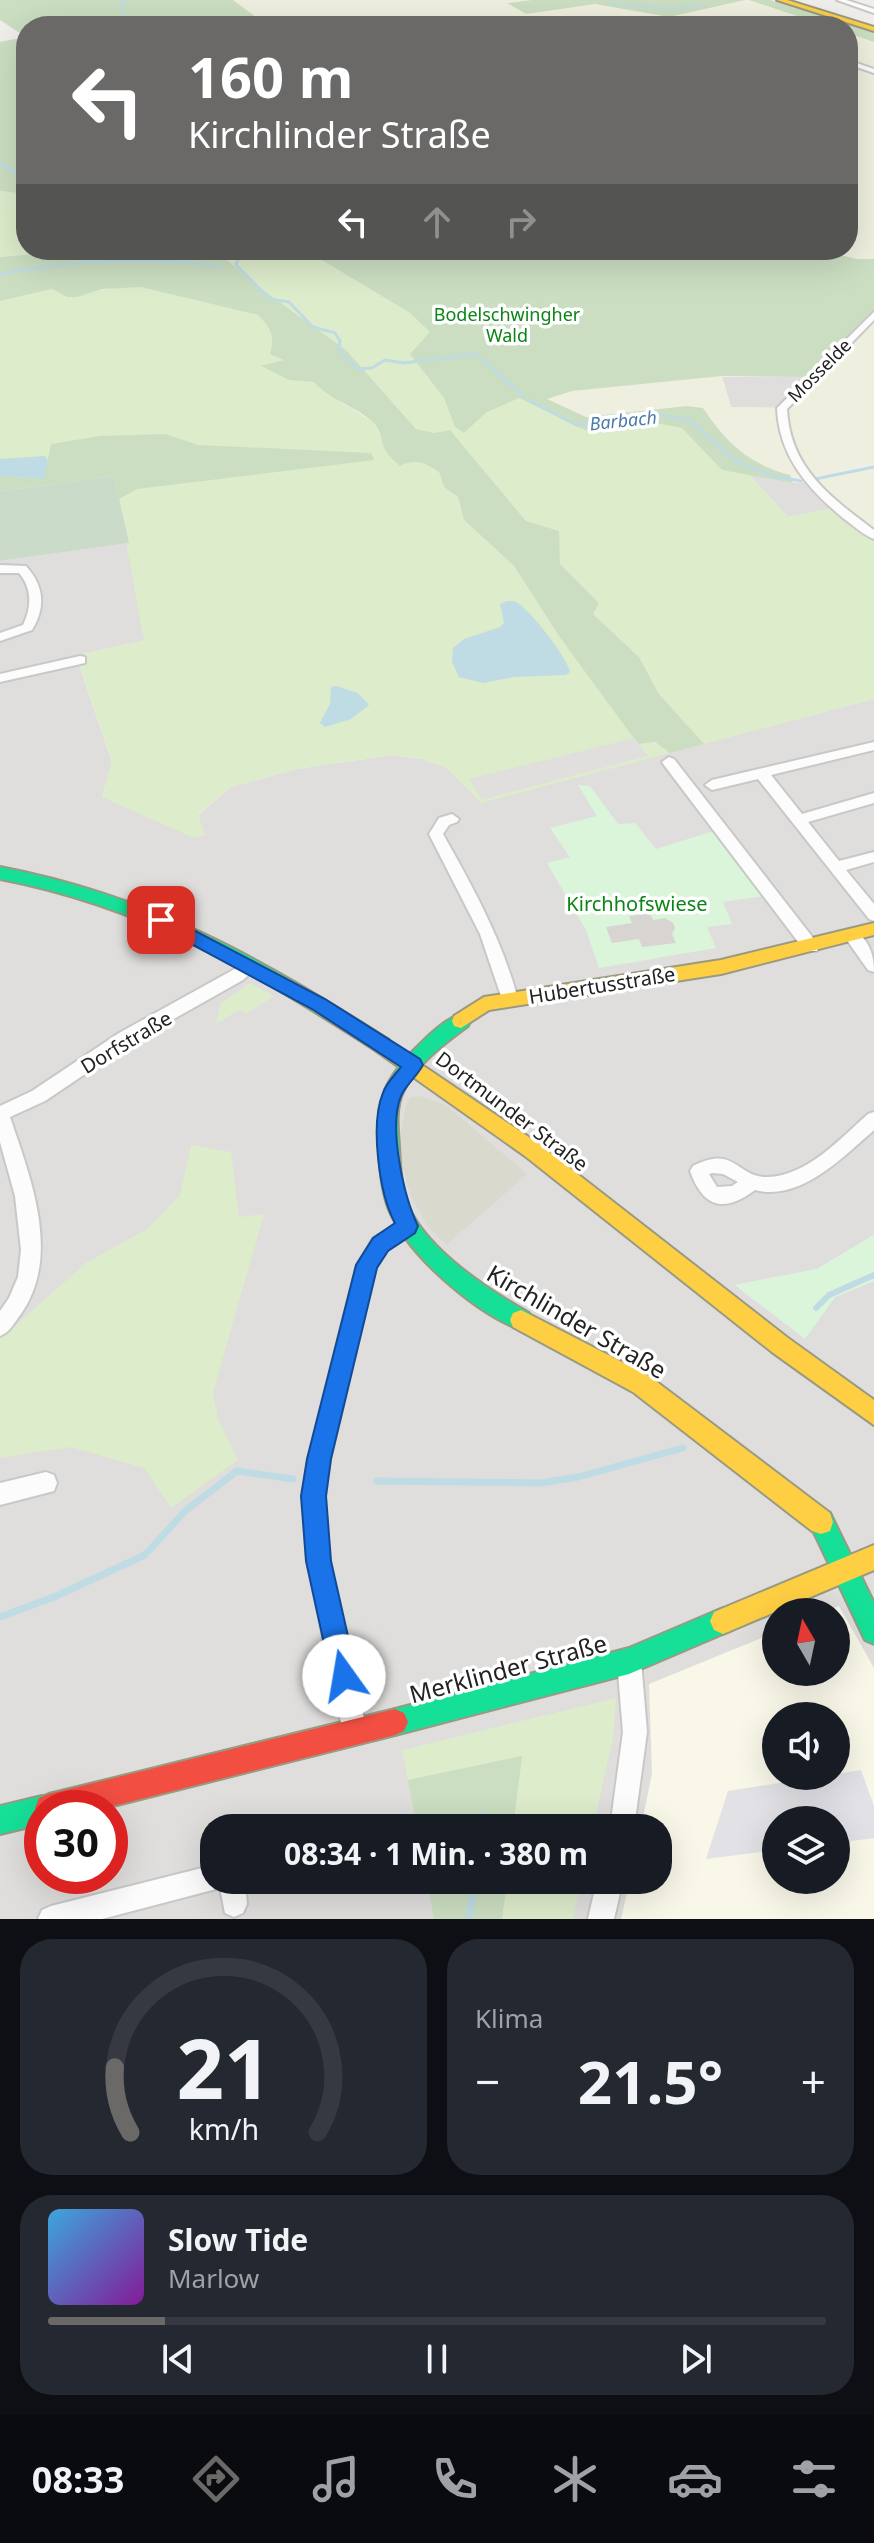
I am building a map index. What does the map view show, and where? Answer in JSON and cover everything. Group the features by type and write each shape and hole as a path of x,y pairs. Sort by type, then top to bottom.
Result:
{"main road":[{"path":"780,0 836,16"},
{"path":"794,0 841,16"},
{"name":"Dortmunder Straße","path":"0,873 74,886 111,899 161,920 319,1004 413,1065 625,1222 874,1414"},
{"name":"Hubertusstraße","path":"413,1065 484,1004 721,967 874,929"},
{"name":"Kirchlinder Straße","path":"413,1065 392,1094 387,1116 392,1183 400,1213 408,1226 436,1258 494,1306 641,1384 823,1524 874,1631"},
{"name":"Merklinder Straße","path":"121,1790 629,1661 874,1557"},
{"path":"0,1820 24,1814"}],"street":[{"path":"840,0 874,11"},
{"path":"858,60 862,59"},
{"name":"Mosselde","path":"874,315 782,408 780,424 804,474 874,536"},
{"path":"0,569 22,569 31,577 37,607 28,627 0,637"},
{"path":"0,678 80,660"},
{"path":"712,785 874,746"},
{"path":"669,762 811,947"},
{"path":"761,773 874,915"},
{"path":"799,820 874,798"},
{"path":"452,819 444,821 436,834 490,933 501,960 510,999"},
{"path":"836,867 874,857"},
{"path":"852,936 874,966"},
{"name":"Dorfstraße","path":"0,1114 48,1093 143,1027 212,993 251,966"},
{"path":"0,1114 27,1195 32,1245 28,1282 0,1327"},
{"path":"752,1182 767,1185 801,1174 830,1157 874,1119"},
{"path":"355,1732 318,1561 314,1496 319,1459 367,1265 380,1244 408,1226"},
{"path":"0,1494 46,1483"},
{"path":"624,1814 635,1732 629,1661"},
{"path":"51,1919 200,1882"},
{"path":"601,1919 607,1894"}],"shaded area":[{"path":"722,377 810,377 782,408 731,407"},
{"path":"748,473 793,483 810,482 838,507 788,517"},
{"path":"129,543 145,640 76,656 112,762 102,797 198,815 231,787 297,769 392,755 422,759 447,768 481,802 874,699 874,1235 817,1269 735,1285 805,1338 835,1297 874,1281 874,1919 0,1919 0,561"},
{"path":"634,738 648,756 482,800 469,779"},
{"path":"419,1096 446,1105 527,1174 446,1245 426,1224 411,1196 402,1166 399,1140 406,1105 410,1098"},
{"path":"850,1625 874,1668 874,1919 621,1919 627,1894 672,1894 672,1814 644,1814 652,1773 649,1684 762,1638 762,1686 850,1686"},
{"path":"861,1770 874,1806 874,1838 850,1841 850,1806 762,1806 762,1852 706,1859 728,1791 762,1786 762,1790 850,1790 850,1772"}],"green space":[{"path":"0,0 233,0 255,16 16,16 16,30 0,20"},
{"path":"234,0 532,0 508,3 526,14 594,4 663,16 256,16"},
{"path":"532,0 745,0 673,16 595,4 526,14 507,3"},
{"path":"749,0 797,16 674,16"},
{"path":"749,0 770,0 820,16 797,16"},
{"path":"858,28 874,33 874,42 858,36"},
{"path":"858,36 874,42 874,259 858,259"},
{"path":"16,39 16,193 0,191 0,42"},
{"path":"0,191 16,193 16,256 0,257"},
{"path":"16,256 16,260 227,260 253,283 346,350 416,429 434,433 450,430 526,521 559,531 560,564 599,603 593,614 639,657 659,694 704,744 670,753 655,742 638,744 559,636 514,566 464,520 458,497 444,487 439,472 420,463 410,462 400,466 386,452 378,428 367,417 314,382 289,380 261,366 284,360 270,354 271,333 258,315 140,287 103,289 77,297 67,297 52,289 0,301 0,257"},
{"name":"Bodelschwingher Wald","path":"874,259 874,312 810,377 722,376 572,391 547,399 586,417 687,406 703,408 730,442 762,465 790,475 793,483 722,470 682,428 661,424 589,432 519,398 487,412 464,433 455,427 444,398 410,354 430,332 410,313 322,260"},
{"path":"228,260 322,260 410,313 431,332 411,354 444,398 455,427 464,433 487,412 519,397 589,432 661,424 683,428 722,470 748,473 788,517 838,507 874,536 874,699 703,744 659,694 639,657 593,614 598,602 560,564 558,531 526,521 450,430 434,433 416,429 346,350 252,283"},
{"path":"119,287 140,287 258,315 271,333 270,354 285,360 262,367 289,379 314,382 320,389 335,395 340,402 375,423 386,452 428,465 439,472 444,487 458,497 464,520 514,566 559,636 593,680 650,742 670,753 481,803 447,768 422,759 392,755 297,769 231,787 198,814 205,835 194,838 102,797 112,761 76,655 144,640 114,476 0,491 0,301 52,289 67,297"},
{"path":"874,325 874,463 816,475 790,475 761,467 720,433 703,408 687,406 586,417 546,399 572,391 722,376 731,407 782,408 810,377"},
{"path":"165,434 198,445 371,453 374,460 137,489 119,499 114,476 0,491 0,476 44,479 51,444 100,436"},
{"path":"874,468 874,536 810,482"},
{"path":"114,476 129,543 0,561 0,491"},
{"name":"Kirchhofswiese","path":"578,785 590,786 618,824 635,823 656,849 720,829 771,895 723,902 732,924 707,927 716,948 599,968 586,930 547,863 570,857 550,828 597,816"},
{"path":"250,983 274,996 246,1014 240,1009 216,1024 220,1004"},
{"path":"191,1145 231,1152 239,1217 264,1214 213,1392 218,1419 238,1460 171,1508 144,1468 71,1447 0,1458 0,1339 86,1263 147,1229 180,1195"},
{"path":"874,1235 874,1281 835,1297 805,1339 735,1285 817,1269"},
{"path":"616,1698 613,1738 596,1814 515,1814 522,1756 408,1780 402,1750"},
{"path":"522,1756 515,1814 414,1814 408,1780"},
{"path":"430,1894 505,1894 502,1919 434,1919"},
{"path":"505,1894 578,1894 573,1919 502,1919"}],"water":[{"path":"45,456 48,461 44,479 0,476 0,459"},
{"path":"516,602 532,616 556,646 570,672 566,675 514,677 483,683 459,677 452,662 453,648 464,639 500,627 504,623 500,604"},
{"path":"331,687 358,693 369,705 351,719 325,727 320,723 330,704"}],"building":[{"path":"650,913 653,920 665,918 673,923 675,928 672,934 676,943 642,947 639,939 612,943 606,927 632,923 629,916"}],"waterway":[{"path":"125,16 120,4 130,0"},
{"path":"609,3 670,9 700,5"},
{"name":"Barbach","path":"0,162 16,172"},
{"name":"Barbach","path":"238,260 236,265 270,299 289,302 313,327 335,333 340,341 339,350 358,369 372,368 385,360 404,363 476,354 523,396"},
{"path":"0,274 110,261 166,261 221,267"},
{"name":"Barbach","path":"529,400 576,425 661,415 689,420 737,462 773,476 801,481"},
{"path":"815,479 874,467"},
{"path":"816,1308 829,1295 874,1275"},
{"path":"377,1481 541,1483 578,1477 683,1448"},
{"path":"0,1617 54,1597 145,1555 185,1511 237,1471 293,1479"},
{"path":"469,1919 472,1894"}],"traffic: fast":[{"path":"0,873 102,897 200,938 293,989 382,1045"},
{"path":"461,1021 414,1063 393,1091 388,1125 393,1187 400,1211 421,1242 472,1288 521,1320"},
{"path":"821,1522 874,1631"},
{"path":"395,1722 629,1661 723,1621"},
{"path":"0,1820 24,1814"}],"traffic: slow":[{"path":"780,0 832,16"},
{"path":"858,24 874,29"},
{"path":"461,1021 484,1004 721,967 874,929"},
{"path":"382,1045 532,1150 780,1345 874,1414"},
{"path":"521,1320 641,1384 821,1522"},
{"path":"723,1621 874,1557"}],"traffic: jam":[{"path":"121,1790 395,1722"}],"route":[{"path":"161,920 319,1004 413,1065 392,1094 387,1116 390,1173 400,1213 408,1226 380,1244 367,1265 319,1459 314,1496 318,1561 344,1676"}]}
